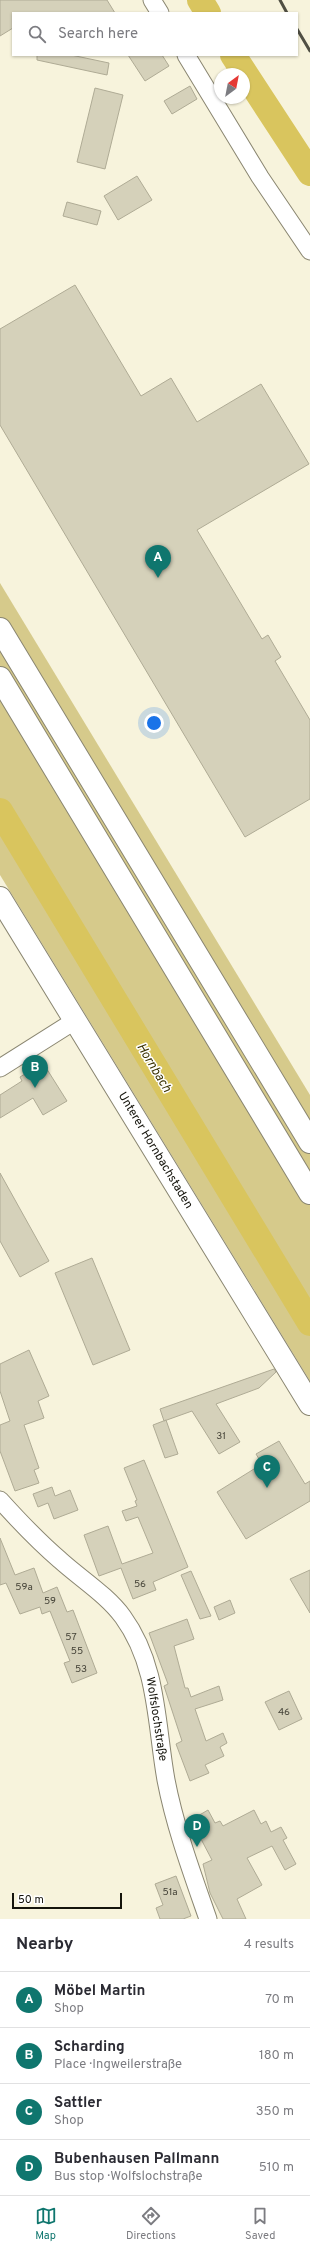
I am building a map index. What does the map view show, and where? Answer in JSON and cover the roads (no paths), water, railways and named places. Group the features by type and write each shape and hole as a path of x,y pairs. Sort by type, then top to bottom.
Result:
{"main road":[{"path":"0,629 310,1142"},
{"path":"0,678 310,1193"},
{"name":"Unterer Hornbachstaden","path":"0,898 310,1404"}],"street":[{"path":"152,0 159,12"},
{"path":"187,56 260,177 295,231 310,251"},
{"path":"0,1068 76,1020"},
{"name":"Wolfslochstraße","path":"0,1500 60,1560 102,1596 122,1616 136,1639 152,1681 166,1779 173,1810 208,1919"}],"waterway":[{"path":"200,0 207,12"},
{"path":"234,56 310,173"},
{"name":"Hornbach","path":"0,811 310,1323"}],"railway":[{"path":"280,0 286,12"},
{"path":"298,31 310,51"}],"place":[{"name":"Möbel Martin","path":"158,578"},
{"name":"Scharding","path":"35,1088"},
{"name":"Sattler","path":"267,1488"},
{"name":"Bubenhausen Pallmann","path":"197,1847"}]}
